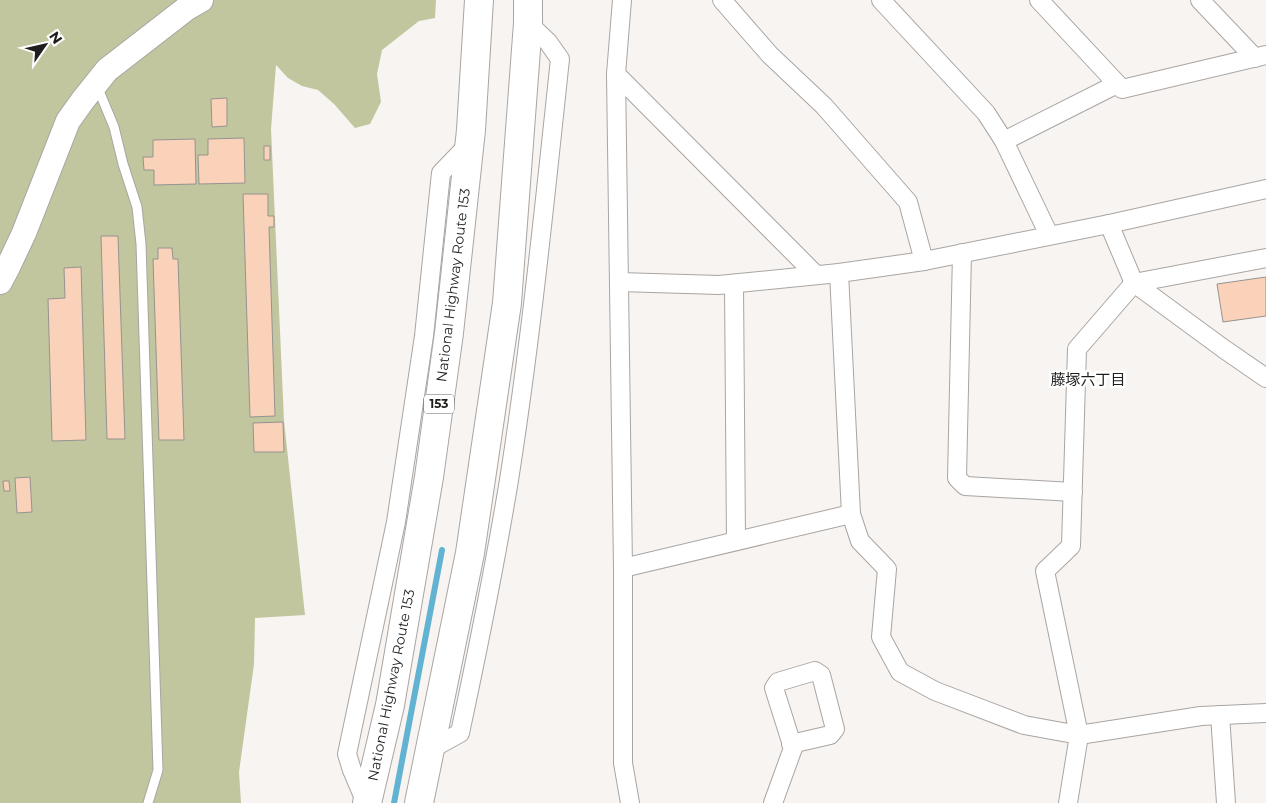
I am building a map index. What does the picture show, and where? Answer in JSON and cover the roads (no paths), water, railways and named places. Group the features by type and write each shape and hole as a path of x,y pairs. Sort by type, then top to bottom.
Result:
{"highway":[{"name":"National Highway Route 153","path":"367,803 390,704 416,473 448,333 469,144 479,0"},
{"path":"420,803 470,554 507,303 528,12"}],"street":[{"path":"0,282 24,233 68,121 107,70 187,8 201,0"},
{"path":"622,0 616,74 623,568 623,763 630,803"},
{"path":"722,0 770,55 824,106 908,202 924,261"},
{"path":"881,0 986,113 1004,142 1049,235"},
{"path":"1039,0 1122,89 1260,56"},
{"path":"1200,0 1260,56"},
{"path":"616,74 816,275"},
{"path":"1004,142 1117,84"},
{"path":"619,282 734,284 839,273 924,261 1109,224 1266,189"},
{"path":"1109,224 1134,283 1266,378"},
{"path":"962,253 957,478 965,486 1073,492"},
{"path":"1068,803 1079,735 1045,571 1071,546 1077,349 1134,283 1266,258"},
{"path":"839,273 851,514 860,541 887,569 881,637 900,672 935,691 1024,726 1079,735 1201,716 1266,714"},
{"path":"734,284 736,541"},
{"path":"623,568 851,514"},
{"path":"1220,715 1226,803"},
{"path":"773,803 793,748 791,744"}],"lane":[{"path":"96,84 114,127 123,164 137,207 141,244 158,770 148,803"}],"waterway":[{"path":"394,803 442,550"}],"district":[{"name":"藤塚六丁目","path":"1088,380"}]}
